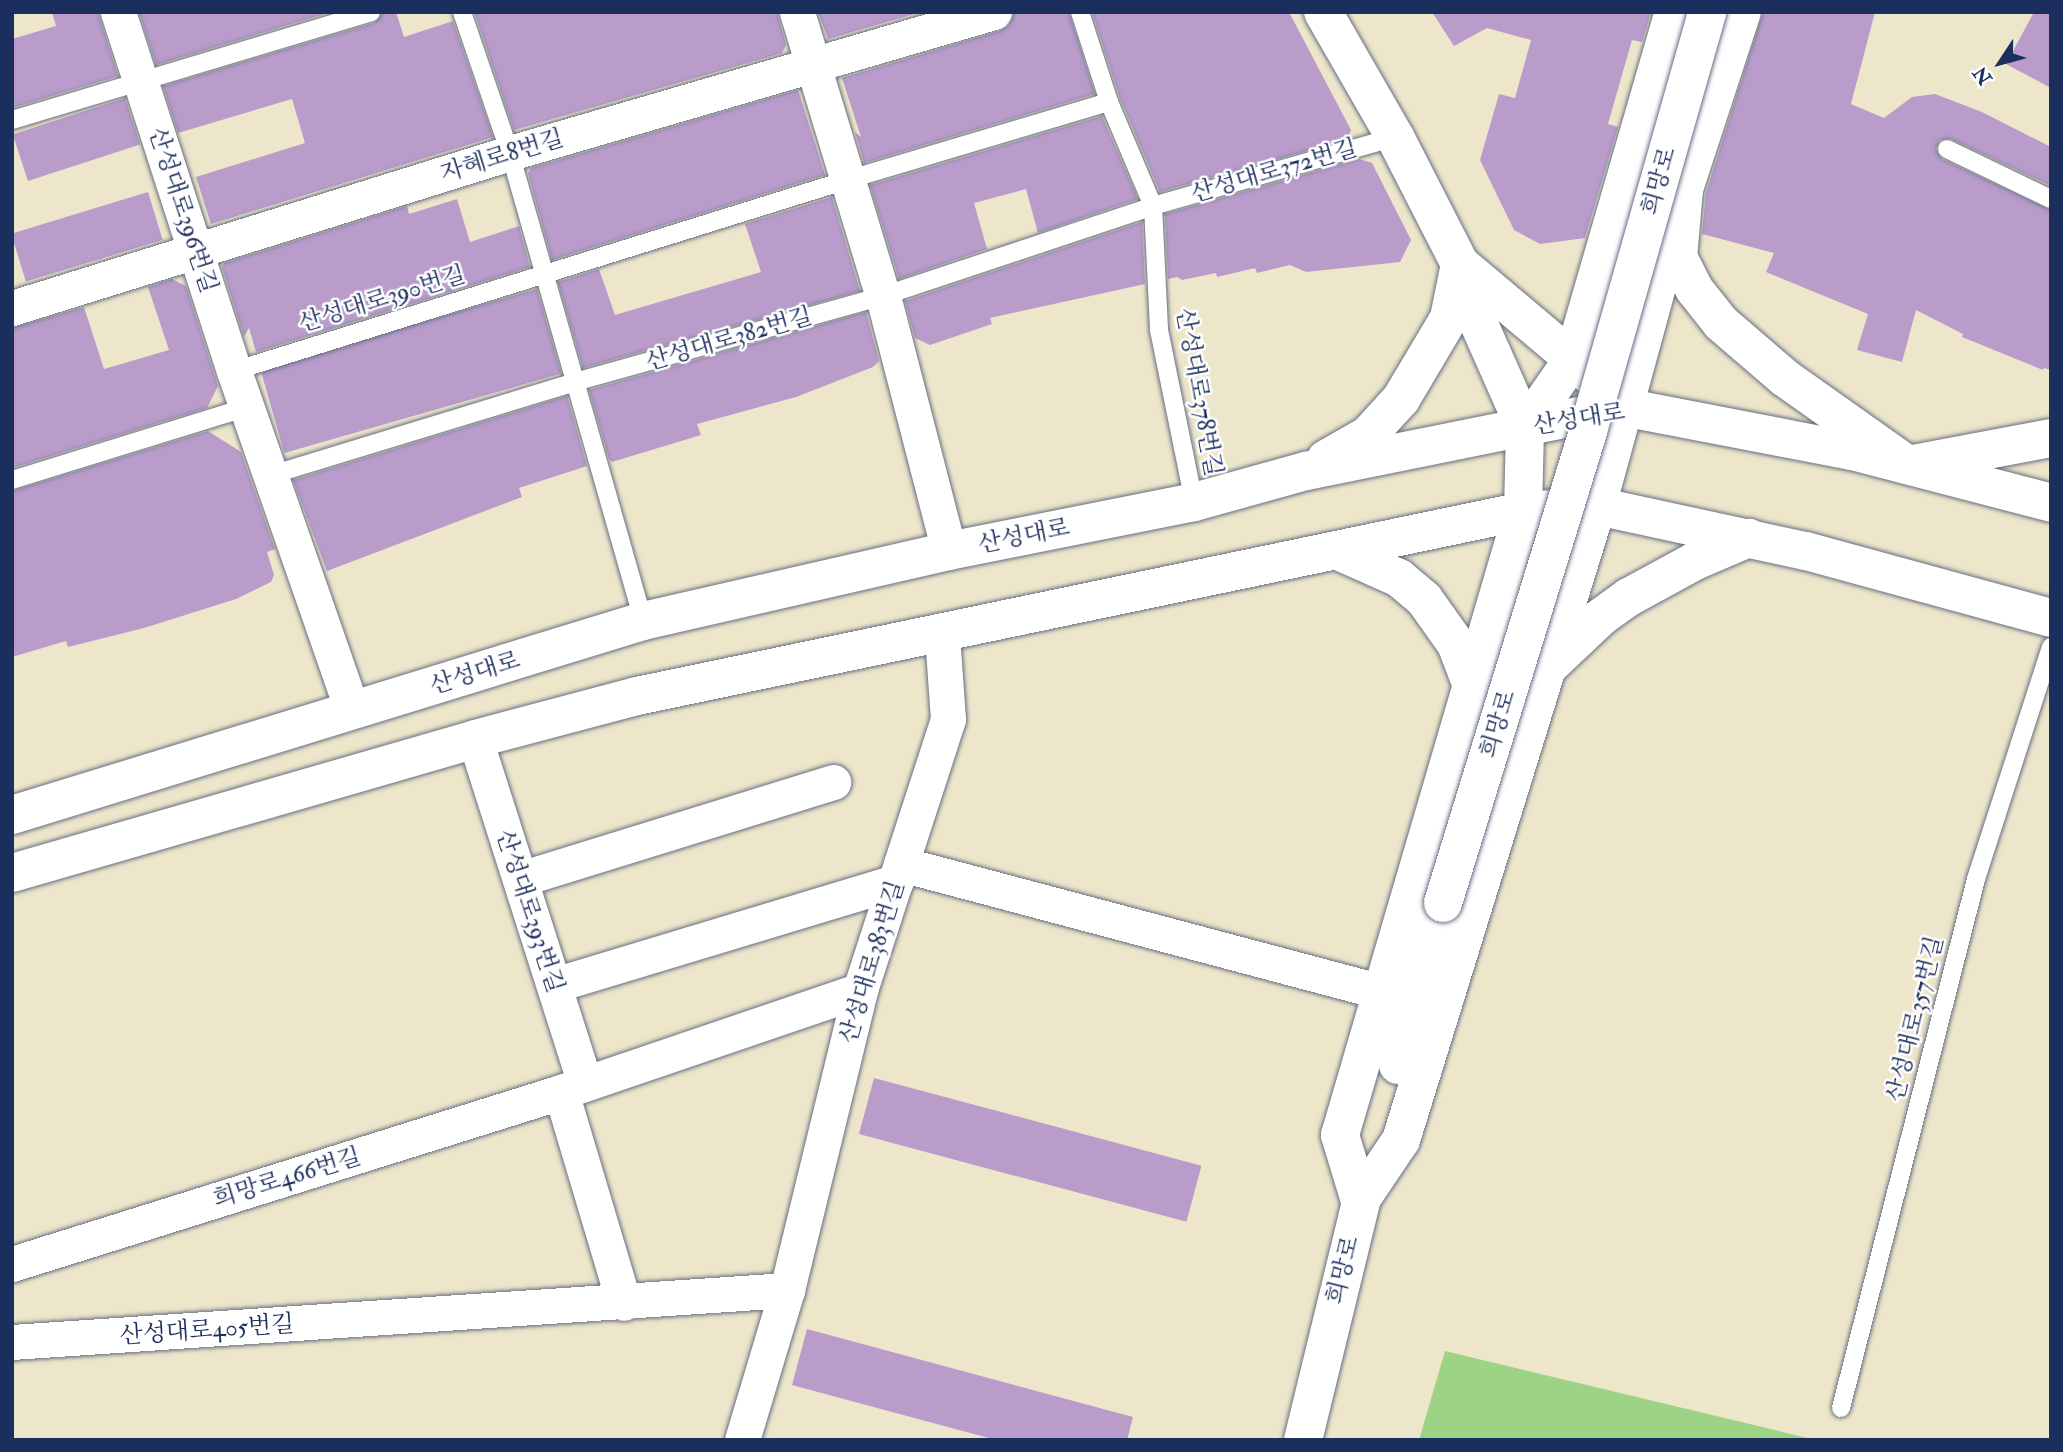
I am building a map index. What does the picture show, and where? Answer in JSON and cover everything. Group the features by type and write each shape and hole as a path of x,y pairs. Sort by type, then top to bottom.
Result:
{"main road":[{"name":"산성대로372번길","path":"1323,12 1395,137 1460,264"},
{"path":"1525,428 1573,359 1674,12"},
{"name":"희망로","path":"1303,1440 1360,1201 1443,903 1588,431 1707,12"},
{"path":"1360,1201 1401,1140 1597,506 1684,189 1742,12"},
{"path":"1684,189 1678,257 1694,289 1721,323 1784,378 1908,465 2051,438"},
{"path":"1460,264 1573,359 1623,407"},
{"path":"1360,1201 1340,1135 1523,511 1525,428 1479,324 1460,264"},
{"path":"1306,471 1368,435 1401,400 1449,318 1460,264"},
{"name":"산성대로","path":"12,815 642,621 949,551 1194,502 1306,471 1623,407 1852,451 2051,503"},
{"path":"12,873 475,739 637,696 942,635 1523,511 1597,506 1806,551 2051,618"},
{"path":"1547,668 1601,617 1629,597 1695,561 1749,538"},
{"path":"1338,551 1399,578 1424,599 1456,644 1472,686"}],"street":[{"name":"산성대로396번길","path":"118,12 234,371 352,710"},
{"path":"797,12 850,179 883,296 949,551"},
{"name":"자혜로8번길","path":"12,308 510,153 994,12"},
{"name":"산성대로383번길","path":"742,1440 787,1290 860,990 948,719 942,635"},
{"name":"산성대로393번길","path":"475,739 554,985 573,1088"},
{"path":"520,879 833,782"},
{"path":"554,985 899,873 1382,992"},
{"name":"희망로466번길","path":"12,1265 573,1088 860,990"},
{"path":"573,1088 624,1303 787,1290"},
{"name":"산성대로405번길","path":"12,1342 624,1303"}],"lane":[{"path":"12,120 372,12"},
{"path":"463,12 510,153 642,621"},
{"name":"산성대로378번길","path":"1080,12 1109,102 1153,206 1159,330 1194,502"},
{"path":"545,274 1109,102"},
{"name":"산성대로372번길","path":"1153,206 1395,137"},
{"path":"1947,149 2051,199"},
{"path":"883,296 1153,206"},
{"name":"산성대로390번길","path":"234,371 545,274"},
{"name":"산성대로382번길","path":"575,382 883,296"},
{"path":"271,475 575,382"},
{"path":"12,480 248,407"},
{"name":"산성대로357번길","path":"1841,1408 1976,879 2051,647"}],"green space":[{"path":"1445,1351 1816,1440 1419,1440"}],"building":[{"path":"52,12 98,12 118,76 12,108 12,39 56,26"},
{"path":"139,12 331,12 156,65"},
{"path":"382,12 396,12 404,37 453,21 493,137 211,224 196,177 305,143 292,99 178,133 163,86 374,23"},
{"path":"777,12 786,45 782,53 514,130 475,14"},
{"path":"818,12 921,12 828,39"},
{"path":"1014,12 1069,12 1095,94 864,163 855,132 861,137 842,78 1000,31 1009,25"},
{"path":"1092,12 1289,12 1351,130 1348,139 1160,192 1120,98"},
{"path":"1432,12 1651,12 1642,42 1632,40 1608,124 1618,127 1585,238 1540,244 1514,230 1480,160 1499,94 1515,98 1531,40 1487,28 1454,46"},
{"path":"1763,12 1875,12 1851,104 1884,118 1912,97 1935,94 1982,112 2051,147 2051,186 1951,139 1940,140 1936,149 1942,159 2051,210 2051,370 2043,370 1962,337 1963,334 1916,310 1902,362 1857,350 1868,314 1766,272 1774,253 1702,234 1706,193"},
{"path":"2034,12 2051,12 2051,88 2006,64"},
{"path":"798,90 825,175 552,260 528,173 531,168"},
{"path":"125,98 140,145 28,181 13,134"},
{"path":"1102,116 1138,199 1038,233 1026,189 974,203 987,249 899,279 870,185"},
{"path":"1359,159 1372,163 1411,240 1400,262 1306,272 1290,265 1257,273 1255,268 1217,277 1216,273 1182,280 1177,277 1168,279 1165,214"},
{"path":"148,192 163,240 26,282 12,234"},
{"path":"832,197 860,291 583,368 558,282 599,269 615,315 761,272 745,224"},
{"path":"457,199 470,242 519,226 530,267 256,352 249,328 244,337 222,267 224,263 407,206 409,214"},
{"path":"1142,222 1145,284 990,318 992,324 930,345 915,338 905,301"},
{"path":"172,279 186,286 218,386 207,408 12,468 12,328 84,307 104,369 169,350 148,287"},
{"path":"537,289 561,374 284,453 260,368"},
{"path":"866,312 879,361 873,367 796,397 697,424 701,435 612,462 609,459 589,390"},
{"path":"567,396 587,466 519,488 522,497 327,571 293,480"},
{"path":"208,431 241,452 275,549 267,552 274,575 271,582 236,599 144,628 68,647 66,641 12,657 12,491"},
{"path":"874,1078 1201,1166 1186,1222 859,1134"},
{"path":"807,1329 1133,1417 1127,1440 996,1440 792,1385"}]}
